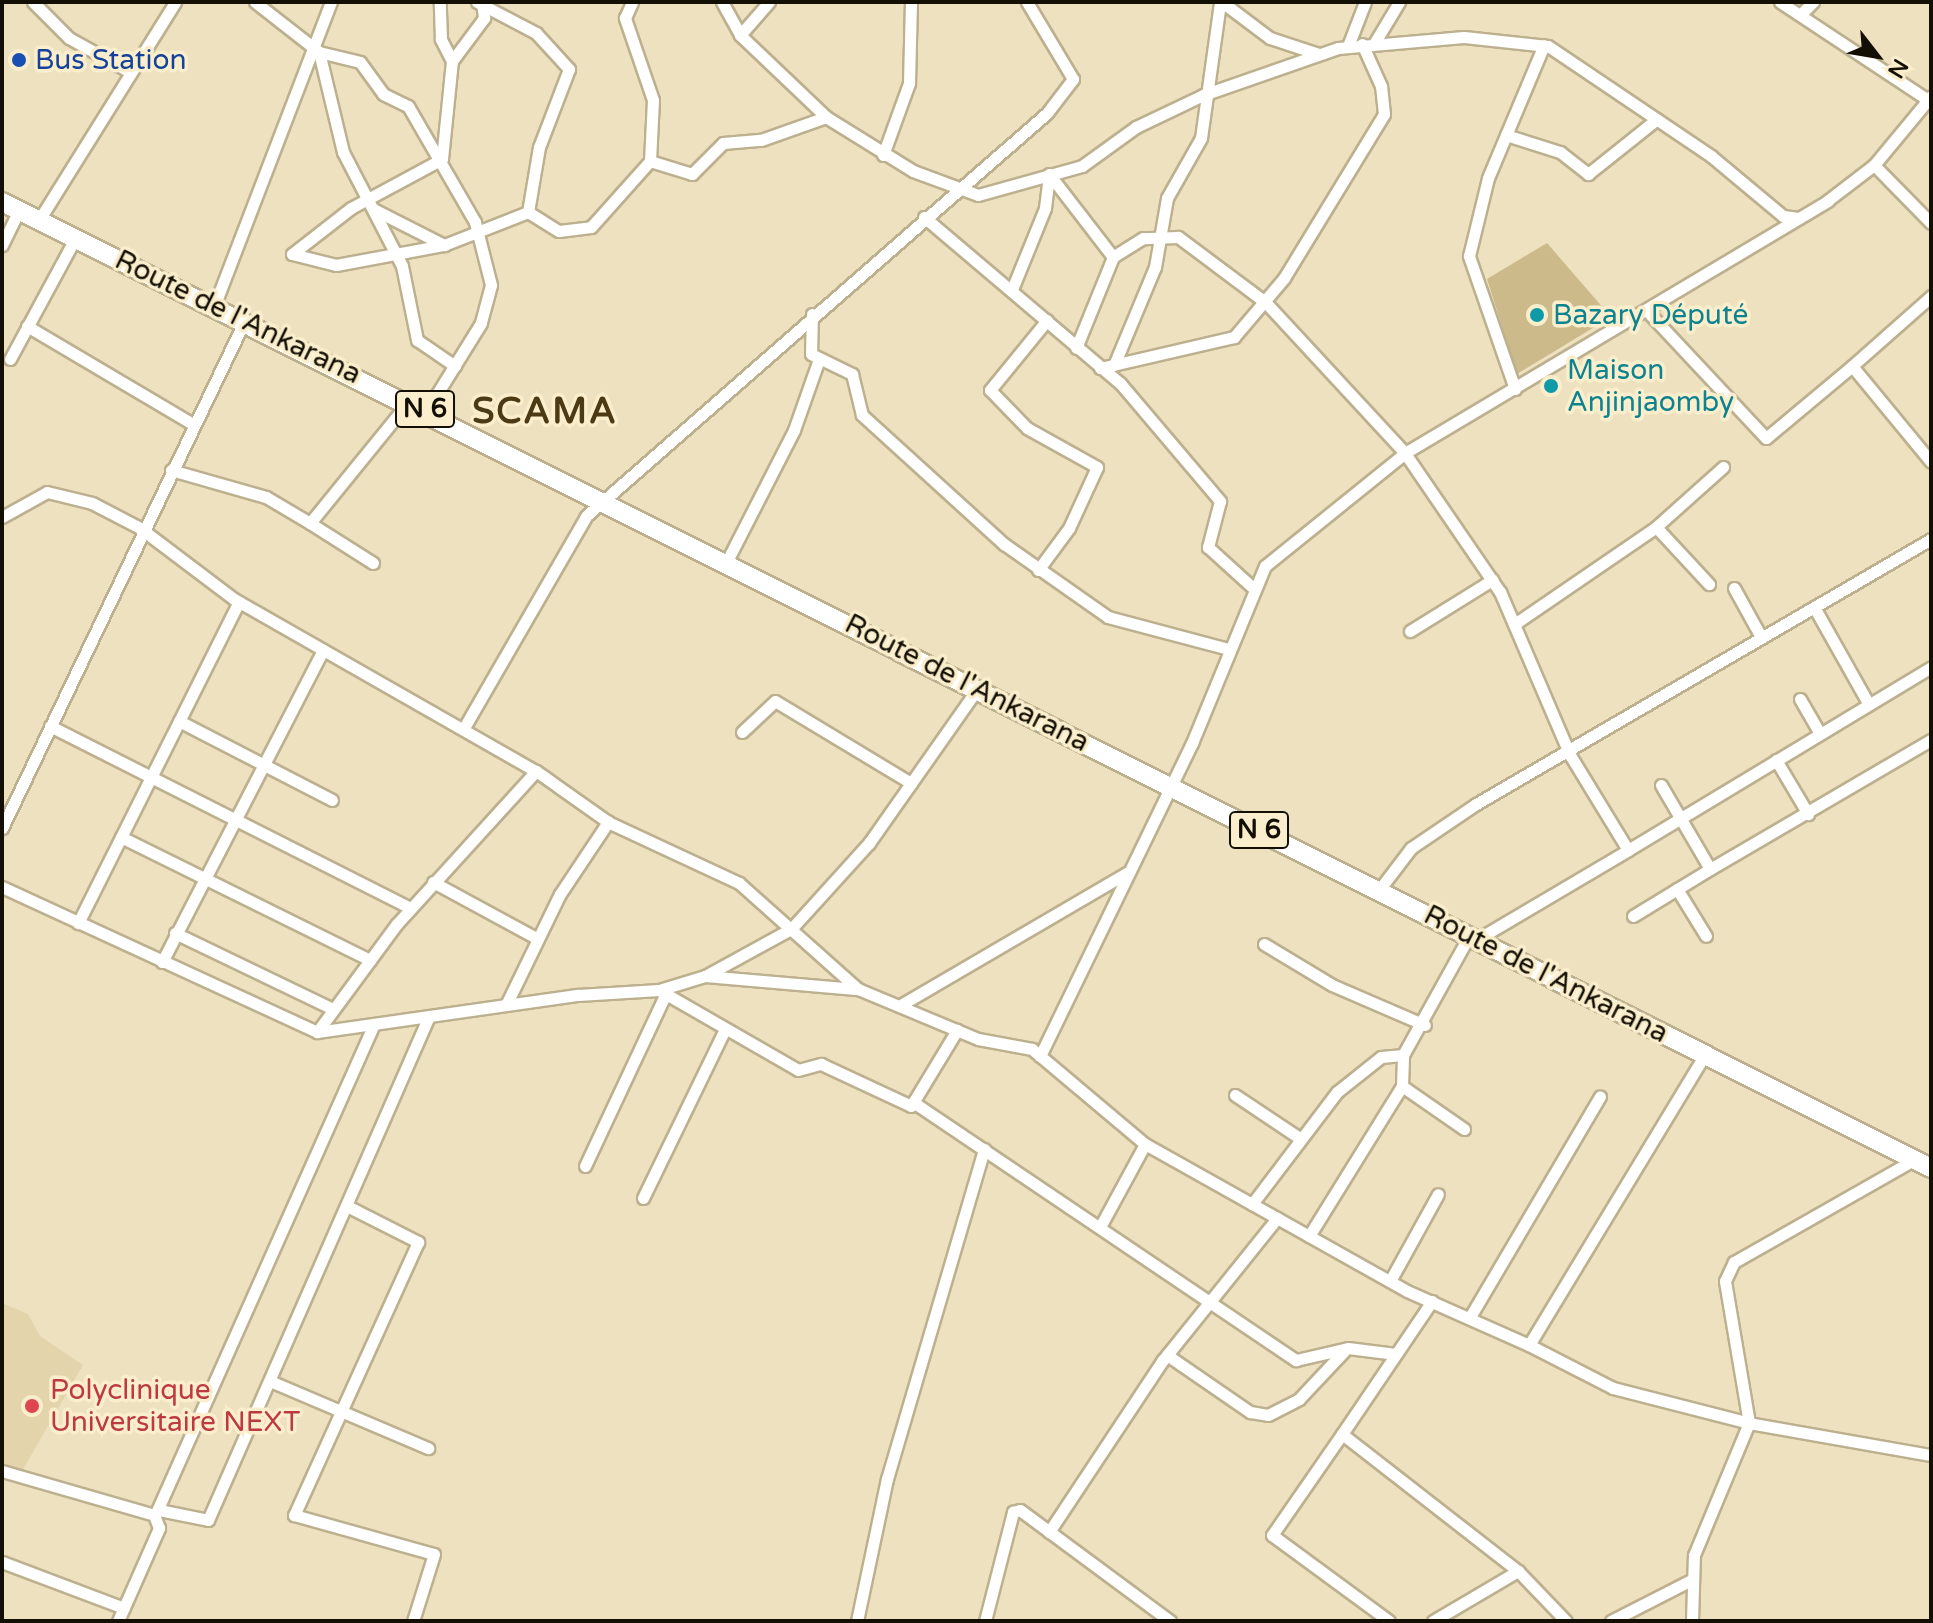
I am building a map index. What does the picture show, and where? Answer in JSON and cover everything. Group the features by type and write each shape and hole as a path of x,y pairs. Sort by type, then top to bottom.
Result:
{"main road":[{"name":"Route de l'Ankarana","path":"10,206 246,319 1923,1163"}],"street":[{"path":"33,2 69,38 130,72"},
{"path":"39,220 175,2"},
{"path":"255,2 316,50 360,62 383,94 408,106 442,159 477,230 491,285 481,323 427,410"},
{"path":"440,2 441,39 452,61"},
{"path":"528,212 559,231 591,227 650,161 653,100 625,18 632,2"},
{"path":"722,2 740,35 826,117 883,155 978,195 1082,166 1136,127 1203,95 1319,54 1375,42 1464,37 1544,45 1657,119 1783,216 1799,218"},
{"path":"740,35 769,2"},
{"path":"883,155 909,83 911,2"},
{"path":"465,726 603,499 812,314 1047,113 1073,79 1027,2"},
{"path":"1221,2 1270,38 1319,54"},
{"path":"1114,365 1155,267 1167,198 1201,138 1203,95 1214,70 1221,2"},
{"path":"1348,46 1365,2"},
{"path":"1375,42 1399,2"},
{"path":"1040,1056 1170,786 1253,588 1273,557 1405,453 1799,218 1874,165 1929,98 1780,2"},
{"path":"1801,14 1813,2"},
{"path":"442,159 452,61 484,18 480,3"},
{"path":"480,3 536,33 569,69 539,147 528,212"},
{"path":"215,304 316,50 329,5"},
{"path":"1100,368 1234,337 1265,302 1316,233 1384,114 1381,86 1362,44"},
{"path":"1515,389 1469,256 1506,135 1544,45"},
{"path":"316,50 343,152 396,253 417,340 455,366"},
{"path":"650,161 692,174 723,143 761,140 826,117"},
{"path":"1506,135 1560,152 1588,174 1657,119"},
{"path":"442,159 292,254 336,265 444,245 528,212"},
{"path":"1874,165 1931,223"},
{"path":"1049,174 1113,257"},
{"path":"1013,287 1045,208 1049,174"},
{"path":"370,204 444,245"},
{"path":"2,245 10,206"},
{"path":"924,217 1013,287 1100,368 1220,501 1208,547 1253,588"},
{"path":"1076,348 1113,257 1160,235 1178,237 1265,302 1405,453 1492,580 1516,623 1570,755 1628,850"},
{"path":"10,359 76,237"},
{"path":"1647,311 1770,440 1931,296"},
{"path":"812,314 808,346 818,362 852,374 862,415 1038,570 1108,617 1228,649"},
{"path":"2,828 140,528 246,319"},
{"path":"1038,570 1069,528 1097,467 1027,428 990,390 1047,320"},
{"path":"27,326 193,424"},
{"path":"727,561 794,430 818,362"},
{"path":"1852,366 1931,462"},
{"path":"310,523 409,401"},
{"path":"1516,623 1656,527 1723,467"},
{"path":"171,470 266,497 373,563"},
{"path":"2,517 47,492 66,493 140,528 239,602 465,726 608,822 739,883 858,989"},
{"path":"1656,527 1709,584"},
{"path":"1379,890 1411,848 1476,804 1570,755 1761,637 1931,539"},
{"path":"1410,631 1492,580"},
{"path":"1734,588 1761,637"},
{"path":"78,923 239,602"},
{"path":"1814,607 1868,703"},
{"path":"162,962 323,650"},
{"path":"1309,1236 1402,1086 1403,1055 1425,1025 1473,938 1681,819 1931,667"},
{"path":"2,887 317,1032 506,1005 662,992 705,976 791,929 911,783 978,688"},
{"path":"1800,699 1820,733"},
{"path":"742,732 775,701 911,783"},
{"path":"179,721 332,800"},
{"path":"50,726 234,822 411,908"},
{"path":"1633,916 1931,740"},
{"path":"1776,760 1808,814"},
{"path":"317,1032 411,908 536,771"},
{"path":"1661,785 1710,869"},
{"path":"506,1005 538,939 608,822"},
{"path":"121,837 370,960"},
{"path":"899,1006 1127,873"},
{"path":"433,882 538,939"},
{"path":"1677,889 1706,936"},
{"path":"175,933 333,1009"},
{"path":"1264,944 1332,985 1425,1025"},
{"path":"705,976 858,989 957,1030 1040,1056 1145,1144 1390,1281 1529,1345 1613,1388 1749,1423 1931,1455"},
{"path":"662,992 723,1033 798,1070 821,1064 913,1102 1212,1299 1296,1360 1348,1348 1396,1354"},
{"path":"585,1166 662,992"},
{"path":"2,1471 157,1512 208,1520 429,1016"},
{"path":"118,1621 159,1528 157,1512 374,1024"},
{"path":"913,1102 957,1030"},
{"path":"643,1198 723,1033"},
{"path":"1529,1345 1705,1054"},
{"path":"1252,1204 1337,1092 1381,1057 1403,1055"},
{"path":"1402,1086 1464,1129"},
{"path":"1235,1095 1301,1139"},
{"path":"1470,1317 1600,1096"},
{"path":"1100,1227 1145,1144"},
{"path":"857,1621 887,1479 984,1149"},
{"path":"1692,1621 1694,1555 1749,1423 1725,1281 1734,1262 1923,1163"},
{"path":"1390,1281 1438,1194"},
{"path":"347,1206 418,1242 294,1515 434,1554 413,1621"},
{"path":"1049,1532 1167,1355 1277,1218"},
{"path":"1389,1621 1272,1535 1432,1301"},
{"path":"1167,1355 1250,1412 1268,1415 1299,1399 1348,1348"},
{"path":"270,1381 428,1448"},
{"path":"1342,1434 1518,1571 1566,1621"},
{"path":"985,1621 1013,1512 1049,1532 1170,1621"},
{"path":"2,1562 124,1608"},
{"path":"1433,1621 1518,1571"},
{"path":"1611,1621 1693,1579"}],"shaded area":[{"path":"1547,243 1611,317 1517,374 1487,279"},
{"name":"Polyclinique Universitaire NEXT","path":"2,1303 28,1314 40,1336 83,1365 21,1473 2,1467"}],"place":[{"name":"Bus Station","path":"19,60"},
{"name":"Bazary Député","path":"1537,315"},
{"name":"Maison Anjinjaomby","path":"1551,386"},
{"name":"Polyclinique Universitaire NEXT","path":"32,1406"}],"district":[{"name":"SCAMA","path":"545,412"}]}
